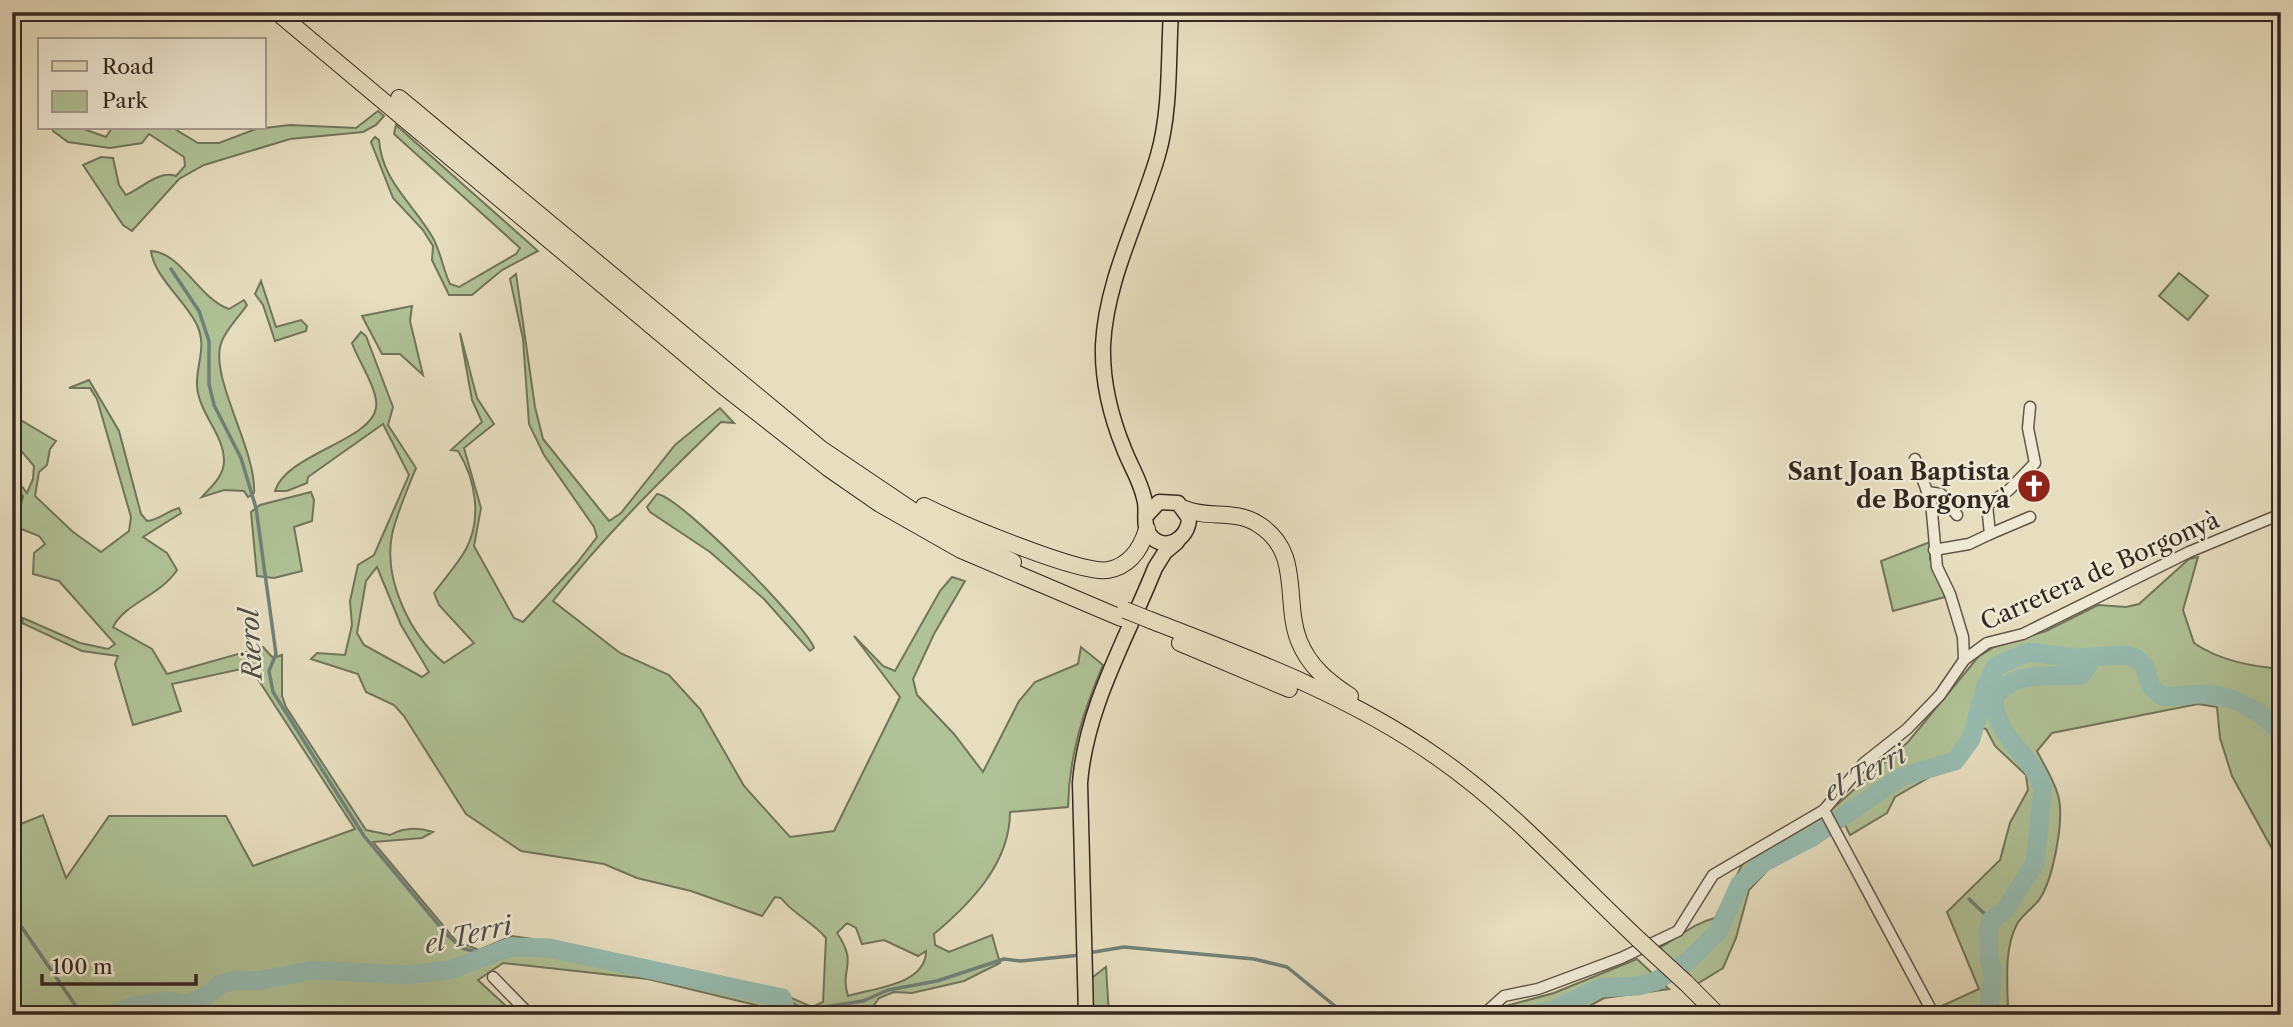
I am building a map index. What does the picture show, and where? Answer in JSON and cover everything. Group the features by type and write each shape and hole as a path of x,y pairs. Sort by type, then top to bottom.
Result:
{"highway":[{"path":"277,12 727,389 836,474 880,504 961,550 1123,614"},
{"path":"295,12 749,391 875,487 966,541 1341,712 1422,759 1499,819 1634,941"},
{"path":"875,487 895,492 963,524 1091,570 1118,567 1131,559 1149,528"},
{"path":"1185,509 1237,515 1270,533 1287,559 1295,629 1309,660 1323,677 1366,706 1378,719"},
{"path":"1148,625 1273,670 1378,719 1437,757 1482,791 1681,986 1718,1015"},
{"path":"1681,986 1705,1015"}],"main road":[{"path":"1155,568 1146,501 1122,446 1107,393 1103,345 1110,300 1164,131 1171,12"},
{"path":"1086,1015 1080,796 1082,758 1092,719 1155,568 1189,524 1185,509 1178,503 1150,492 1139,480"},
{"path":"1149,528 1153,505 1165,500"},
{"path":"1149,528 1166,544 1179,540"}],"street":[{"path":"1990,534 1987,505 2009,490 2035,463 2028,428 2030,407"},
{"path":"1915,460 1931,502 1934,550 1963,637 1964,660"},
{"path":"1927,492 1941,494 1956,515"},
{"name":"Carretera de Borgonyà","path":"1483,1015 1503,996 1538,989 1621,958 1678,931 1713,875 1825,810 1864,764 1907,729 1940,695 1964,660 1987,643 2023,634 2189,552 2281,514"},
{"path":"1934,550 1969,544 2030,517"},
{"path":"1825,810 1934,1015"},
{"path":"493,977 530,1015"}],"green space":[{"path":"378,111 384,116 376,125 363,132 290,139 204,165 179,179 132,231 123,225 83,165 101,157 113,158 119,185 126,195 163,175 176,176 185,166 184,157 149,134 142,143 110,148 68,142 53,131 87,130 106,137 111,130 176,130 198,143 219,143 253,130 290,125 356,128"},
{"path":"396,125 538,251 502,270 472,295 449,295 432,260 433,246 423,230 393,198 371,142 375,137 379,140 381,155 392,180 433,238 450,284 459,287 516,254 520,248 394,134"},
{"path":"151,251 172,259 218,304 229,309 244,300 247,305 224,336 219,355 226,392 253,475 254,493 248,497 244,491 224,490 202,497 219,476 224,461 220,442 202,406 197,386 201,339 191,314 163,279"},
{"path":"2179,273 2208,296 2188,320 2159,296"},
{"path":"516,274 535,407 543,439 609,521 621,513 675,445 720,408 734,423 721,422 677,465 613,531 553,601 620,653 669,675 700,709 744,786 790,837 834,831 900,697 854,636 883,666 895,671 940,591 952,577 965,581 934,634 913,679 917,695 954,734 983,772 1019,701 1035,682 1078,664 1081,647 1103,665 1078,734 1068,807 1010,812 1008,831 996,865 974,895 934,934 935,945 949,952 992,935 1000,963 964,981 912,993 894,992 879,998 867,1015 767,1015 764,1007 648,979 503,963 478,980 506,1006 503,1015 12,1015 13,827 43,815 66,878 109,816 226,816 253,866 355,829 250,667 172,684 181,711 133,725 115,664 118,656 82,651 22,623 23,618 80,643 108,649 115,644 59,581 33,574 34,553 45,544 39,536 16,527 23,496 12,481 12,474 27,493 33,479 34,466 12,440 12,415 56,441 50,449 47,465 39,472 35,496 73,532 101,552 129,531 131,517 97,399 90,388 69,388 89,380 119,431 141,514 147,521 179,508 181,513 143,537 167,553 177,570 162,586 118,619 113,627 152,649 167,674 263,647 273,658 282,655 282,696 286,707 366,830 390,835 411,829 433,832 422,838 373,842 456,941 479,950 512,936 532,939 621,962 686,969 704,976 766,987 812,1007 823,1002 826,938 781,898 775,897 762,916 691,891 637,878 604,864 521,851 466,814 404,716 394,705 366,692 358,674 311,659 317,653 345,655 352,625 350,601 358,565 374,555 409,475 383,424 308,477 307,483 287,491 275,491 282,478 295,467 360,430 371,420 376,401 352,343 361,332 366,336 393,407 388,425 416,468 392,535 390,552 396,588 402,606 421,638 444,663 474,643 439,605 434,593 463,555 474,525 473,487 458,451 451,450 482,422 472,400 460,333 477,398 494,424 464,448 481,508 474,546 514,618 523,622 597,537 594,527 544,455 529,424 523,339 510,279","holes":["377,567 401,625 429,672 422,677 364,645 357,633 366,581","847,923 856,928 862,944 884,940 918,956 926,951 924,962 908,978 848,996 847,952 837,933"]},
{"path":"261,281 276,327 301,320 307,326 306,331 275,341 263,305 255,294"},
{"path":"412,306 410,321 423,375 400,354 382,354 362,316"},
{"path":"311,492 314,500 312,521 294,527 302,571 274,578 257,576 251,512 260,505"},
{"path":"657,494 690,515 741,563 790,615 814,648 810,651 764,599 710,552 650,512 647,507"},
{"path":"1930,542 1930,559 1945,597 1893,611 1881,561"},
{"path":"2198,557 2183,610 2194,643 2236,662 2281,669 2281,865 2232,776 2220,738 2217,707 2198,704 2052,733 2037,751 2058,795 2059,833 2044,891 2037,903 2019,921 2013,934 2007,968 2008,1015 1938,1015 1935,1009 1979,989 1947,912 2000,860 2010,823 2028,790 2026,775 1995,746 1986,729 1980,728 1954,763 1895,797 1887,813 1850,835 1844,823 1780,857 1749,890 1736,938 1723,968 1697,984 1659,948 1693,927 1715,918 1743,863 1823,817 1908,742 1978,657 1994,647 2046,631 2098,605 2126,607 2139,604 2189,559"},
{"path":"1637,959 1669,989 1604,998 1573,1015 1490,1015 1506,1006 1554,993"},
{"path":"1106,967 1109,1015 1091,1015 1089,980"}],"waterway":[{"name":"Rierol","path":"171,269 199,311 209,341 209,384 214,405 241,458 256,508 276,654 269,671 273,692 364,836 447,935 462,948 487,955"},
{"name":"el Terri","path":"1530,1015 1553,1010 1600,988 1638,986 1656,981 1688,961 1718,932 1740,884 1763,863 1814,836 1901,777 1955,761 1971,739 1986,686 1996,666 2029,652 2074,658 2125,655 2136,658 2145,667 2151,687 2162,696 2201,694 2234,700 2264,717 2281,732"},
{"path":"1988,1015 1993,971 1989,959 1988,932 1991,920 2005,910 2035,863 2043,788 2000,724 1994,698 2012,682 2023,678 2081,675 2094,657"},
{"name":"el Terri","path":"1879,786 1884,788"},
{"path":"1969,899 1991,920"},
{"path":"12,913 82,1015"},
{"name":"el Terri","path":"110,1015 134,1006 169,1001 185,1005 204,997 221,984 237,980 257,981 314,970 406,975 450,970 510,947 549,948 782,998 787,1015"},
{"path":"1088,953 1124,947 1254,959 1287,967 1346,1015"},
{"path":"782,998 805,1010 863,1001 888,990 937,981 1004,959 1021,961 1081,955"}],"place":[{"name":"Sant Joan Baptista de Borgonyà","path":"2034,486"}]}
